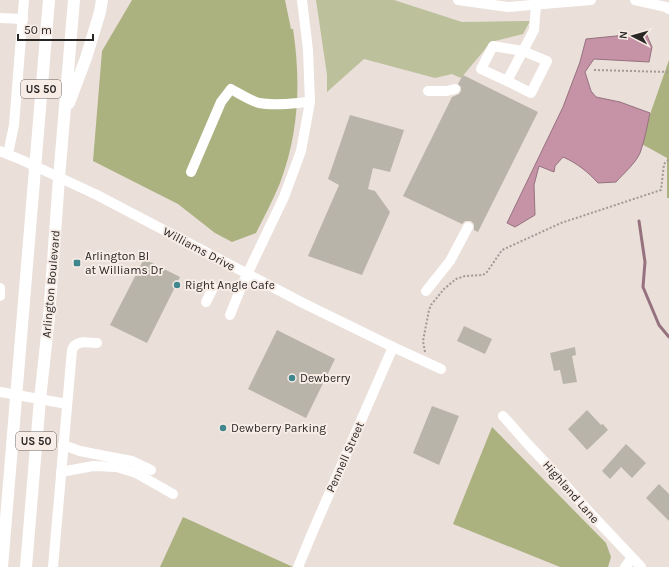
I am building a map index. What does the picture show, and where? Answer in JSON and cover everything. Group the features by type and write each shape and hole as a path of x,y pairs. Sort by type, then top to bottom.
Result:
{"main road":[{"name":"Arlington Boulevard","path":"2,567 49,0"},
{"name":"Arlington Boulevard","path":"26,567 40,399 49,317 74,0"},
{"path":"64,113 86,58 100,12 102,0"}],"street":[{"path":"4,153 14,125 24,0"},
{"path":"230,315 247,274 284,198 301,151 310,102 308,50 302,0"},
{"path":"458,0 508,7 591,0"},
{"path":"635,0 669,9"},
{"path":"507,81 534,30 536,5"},
{"path":"0,18 23,18"},
{"path":"493,46 523,50 547,61 531,93 507,81 481,69 493,46"},
{"path":"191,172 221,102 231,89 245,98 260,103 280,104 310,102"},
{"path":"428,91 447,91 456,89"},
{"name":"Williams Drive","path":"4,153 35,166 97,196 303,303 441,369"},
{"path":"426,291 450,261 468,227"},
{"path":"0,288 0,296"},
{"path":"206,302 213,288"},
{"path":"53,567 71,356 73,346 80,342 97,343"},
{"name":"Pennell Street","path":"298,567 393,347"},
{"path":"0,392 67,404"},
{"name":"Highland Lane","path":"502,416 554,471 619,546 640,567"},
{"path":"63,445 80,451 132,461 151,470"},
{"path":"61,472 93,466 117,467 136,474 173,494"},
{"path":"625,567 632,558"}],"path":[{"path":"594,70 669,72"},
{"path":"422,360 425,351 423,341 431,305 444,289 456,279 465,276 483,275 502,250 561,223 661,190 664,164 669,159"}],"green space":[{"path":"132,0 285,0 291,29 293,29 296,49 297,107 295,126 280,183 256,233 232,242 215,233 178,204 93,161 102,51"},
{"path":"316,0 394,0 462,22 530,21 523,34 491,42 461,78 452,74 435,78 364,59 327,92 327,75"},
{"path":"669,60 669,198 667,198 667,158 640,143"},
{"path":"492,427 606,543 611,557 608,567 560,567 453,524"},
{"path":"183,517 293,567 160,567"}],"shaded area":[{"path":"646,33 652,47 649,62 594,59 585,72 591,91 596,97 620,102 650,113 642,148 635,161 616,182 598,183 582,168 563,157 555,166 554,172 539,166 534,185 535,215 515,227 507,223 563,107 580,62 586,39"}],"building":[{"path":"463,75 538,112 478,232 474,230 474,224 471,221 465,221 462,224 403,196 452,97 459,94 461,91 461,87 458,84"},
{"path":"350,115 404,130 390,172 373,168 368,189 375,191 390,212 362,275 308,256 339,185 328,179"},
{"path":"144,259 180,277 147,343 110,325"},
{"path":"464,326 492,339 485,354 457,341"},
{"path":"277,330 335,359 306,418 248,389"},
{"path":"575,347 576,355 572,356 577,382 563,384 560,370 554,371 550,353"},
{"path":"432,406 459,416 439,465 413,453"},
{"path":"587,410 601,425 603,424 608,430 587,450 568,429"},
{"path":"626,444 646,463 632,478 621,467 610,479 602,471"},
{"path":"659,484 669,494 669,521 646,498"}],"waterway":[{"path":"639,221 645,262 643,287 659,325 669,337"}],"place":[{"name":"Arlington Bl at Williams Dr","path":"77,263"},
{"name":"Right Angle Cafe","path":"177,285"},
{"name":"Dewberry","path":"292,378"},
{"name":"Dewberry Parking","path":"223,428"}]}
